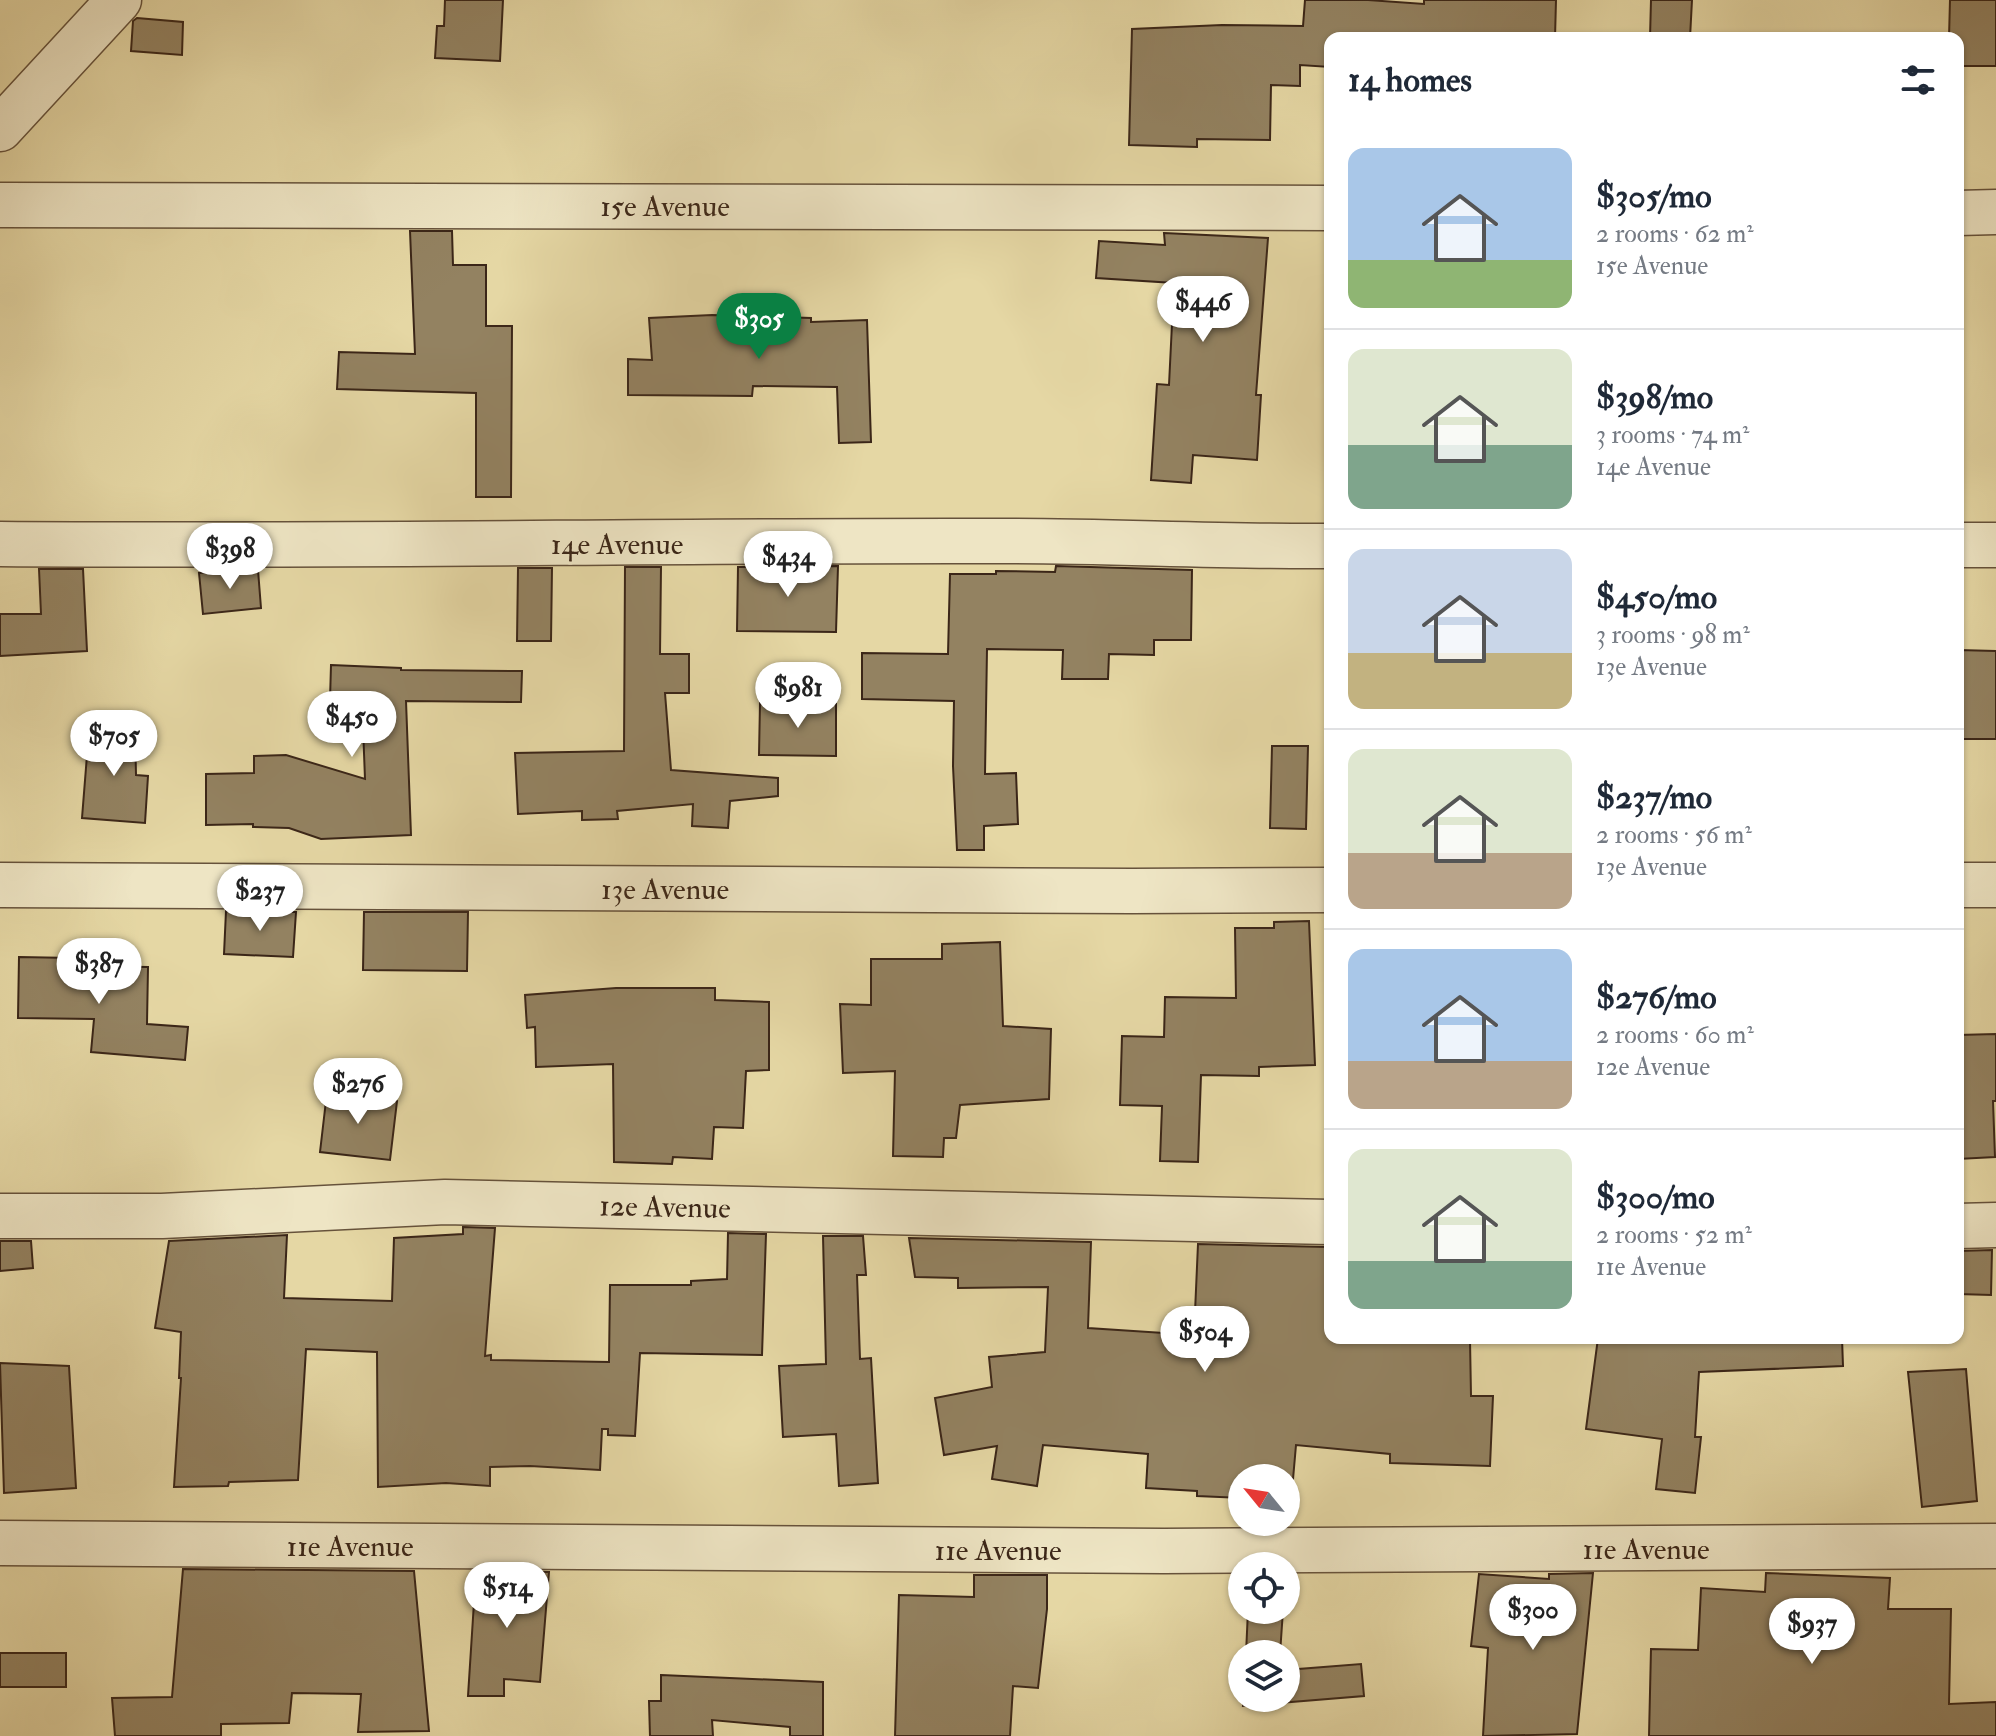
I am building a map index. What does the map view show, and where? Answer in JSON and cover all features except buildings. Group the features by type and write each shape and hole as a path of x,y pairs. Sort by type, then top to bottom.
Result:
{"street":[{"path":"0,129 119,0"},
{"name":"15e Avenue","path":"0,205 1324,208"},
{"path":"1964,213 1996,212"},
{"name":"14e Avenue","path":"0,544 268,546 1004,541 1215,547 1324,546"},
{"path":"1964,545 1996,545"},
{"name":"13e Avenue","path":"0,885 1324,890"},
{"path":"1964,885 1996,885"},
{"name":"12e Avenue","path":"0,1216 162,1216 445,1202 1324,1222"},
{"path":"1964,1226 1996,1225"},
{"name":"11e Avenue","path":"0,1543 1148,1551 1996,1546"}]}
